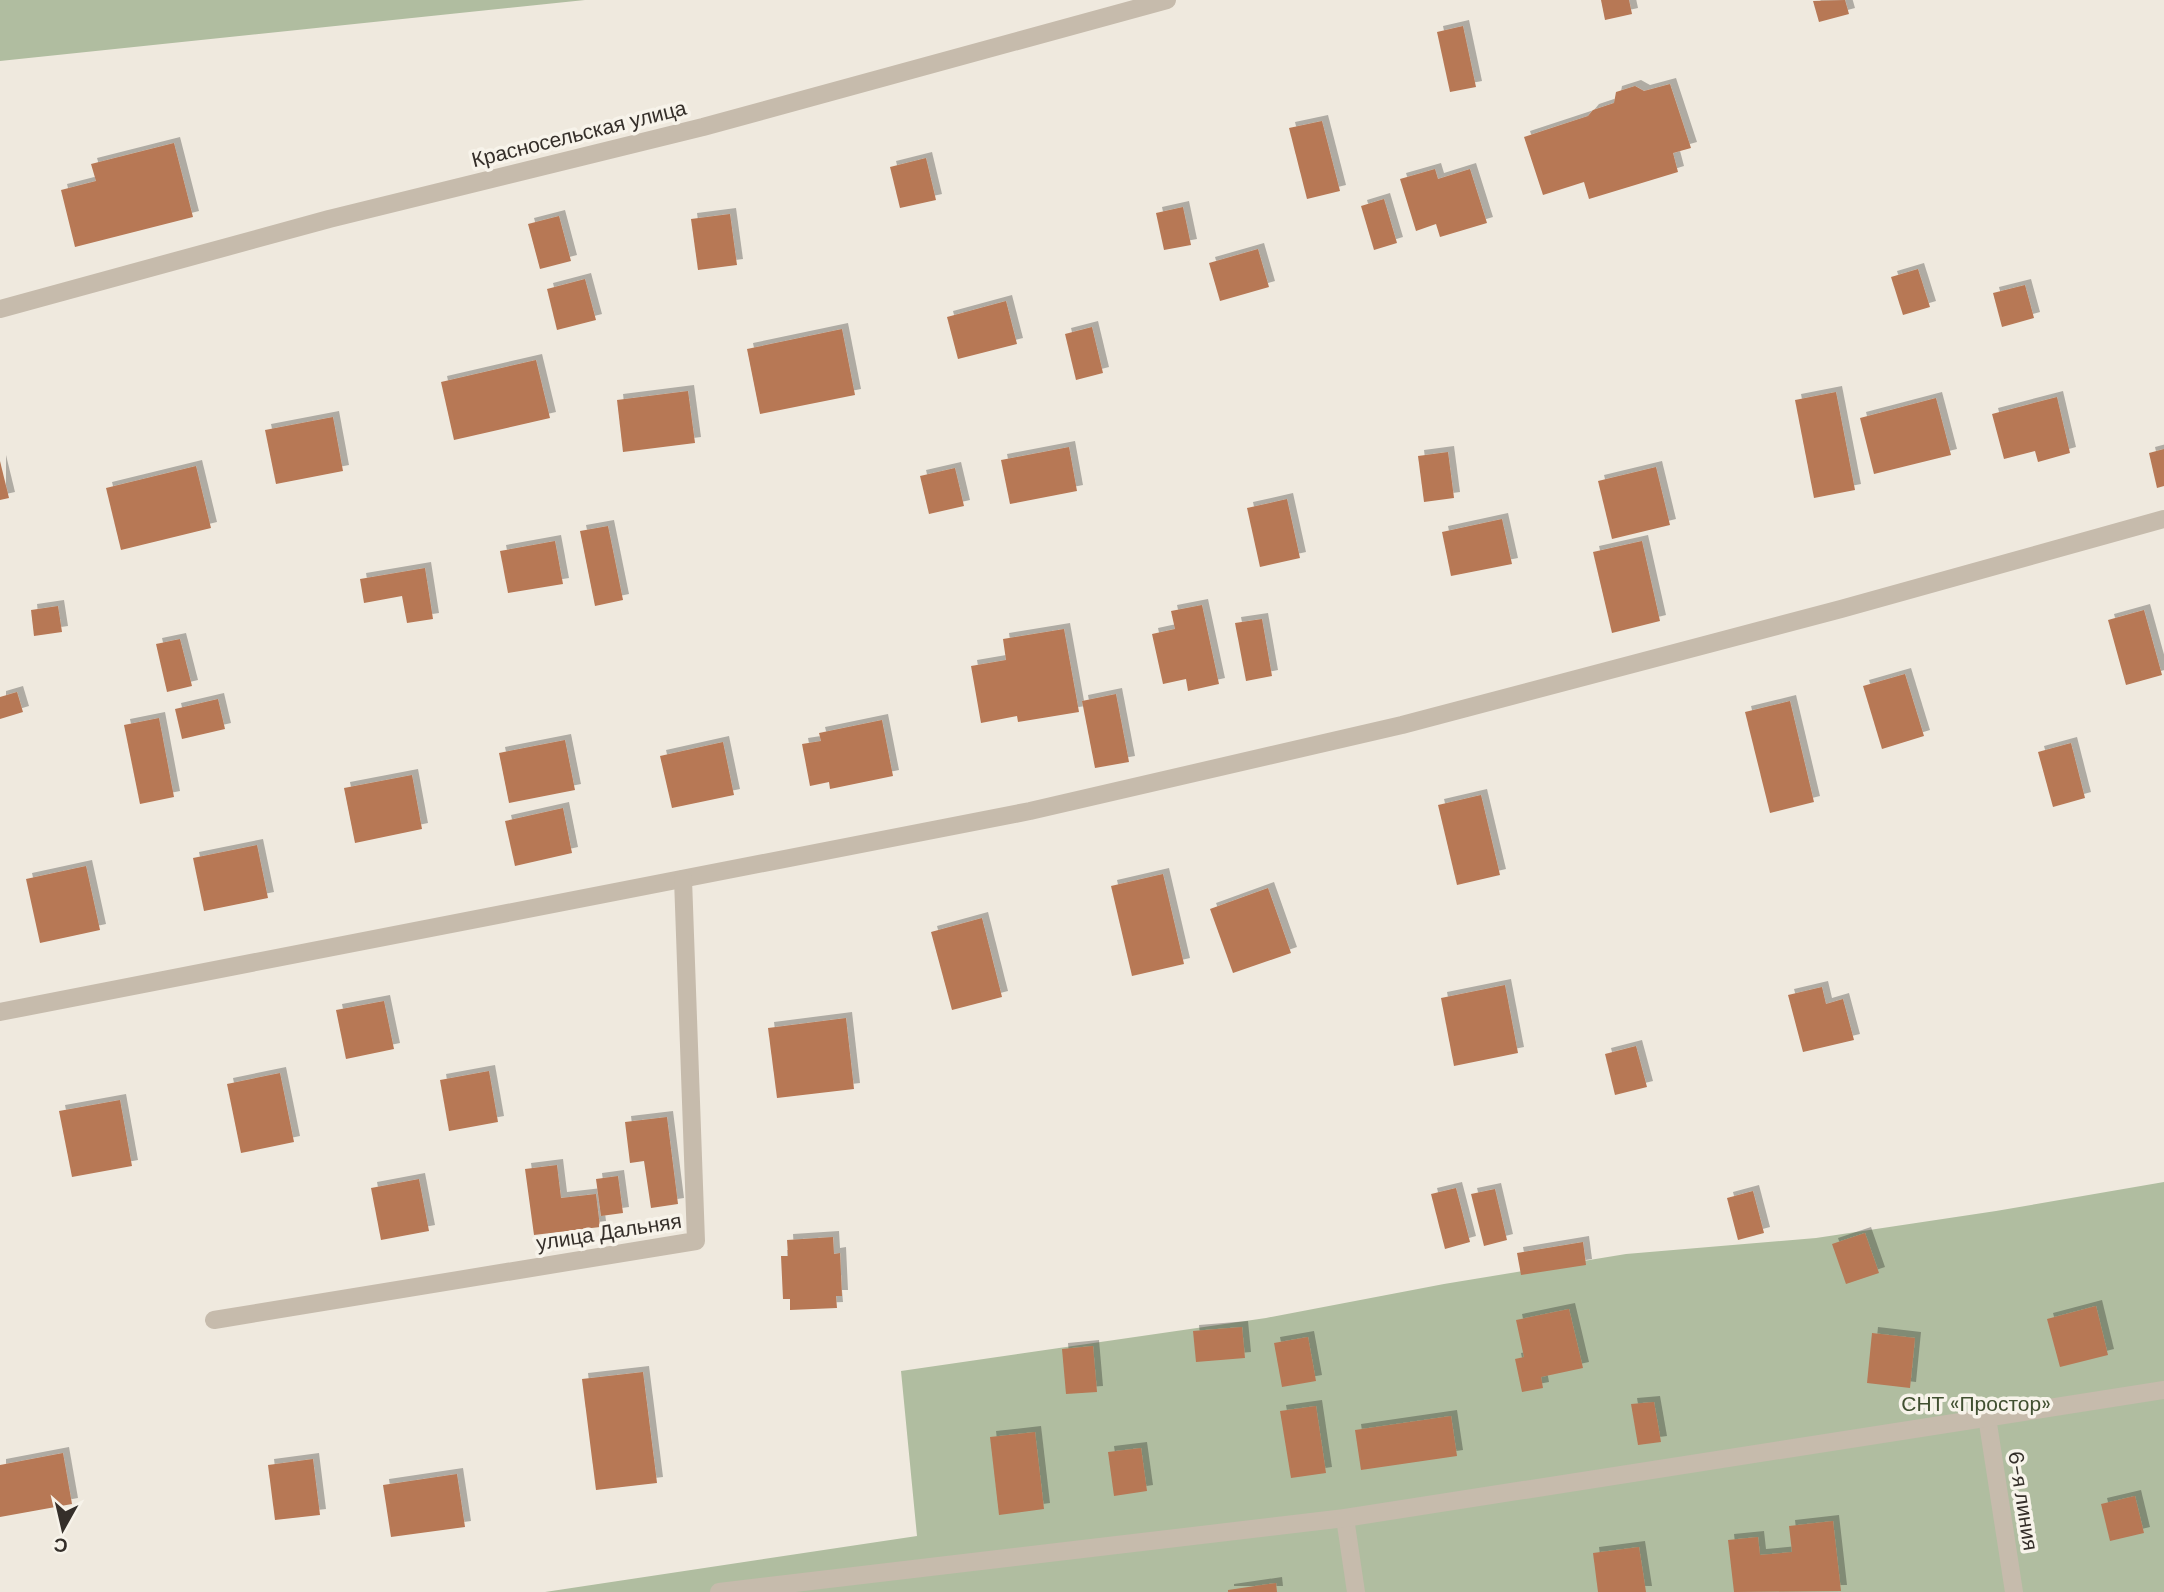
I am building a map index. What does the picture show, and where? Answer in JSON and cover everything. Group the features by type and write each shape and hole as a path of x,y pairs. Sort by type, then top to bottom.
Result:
{"street":[{"name":"Красносельская улица","path":"0,309 329,219 703,127 1167,0"},
{"path":"0,1012 1030,811 1402,724 1841,609 2164,519"},
{"name":"улица Дальняя","path":"214,1320 696,1241 683,879"},
{"path":"719,1592 1345,1518 2164,1390"},
{"name":"6-я линия","path":"1987,1418 2014,1592"},
{"path":"1345,1518 1356,1592"}],"green space":[{"path":"0,0 585,0 0,61"},
{"name":"СНТ «Простор»","path":"2164,1182 2164,1592 545,1592 917,1536 901,1371 1266,1318 1444,1284 1626,1254 1816,1238"}],"building":[{"path":"1601,0 1629,0 1632,14 1605,20"},
{"path":"1845,0 1849,14 1819,22 1813,1"},
{"path":"1463,26 1476,87 1450,92 1437,32"},
{"path":"1670,84 1691,148 1673,153 1678,172 1589,199 1584,182 1543,195 1524,137 1588,116 1593,110 1614,103 1616,92 1635,86 1644,91"},
{"path":"1322,121 1340,191 1307,199 1289,128"},
{"path":"174,143 193,217 75,247 61,190 96,181 91,164"},
{"path":"926,158 936,200 900,208 890,167"},
{"path":"1435,169 1438,179 1470,169 1487,223 1440,237 1436,224 1416,231 1400,179"},
{"path":"1384,199 1397,243 1374,250 1361,206"},
{"path":"1183,207 1191,245 1164,250 1156,213"},
{"path":"730,214 737,265 698,270 691,219"},
{"path":"559,216 571,261 540,269 528,224"},
{"path":"1258,249 1269,287 1220,301 1209,263"},
{"path":"1918,269 1930,307 1903,315 1891,277"},
{"path":"585,279 596,320 557,330 547,289"},
{"path":"2025,285 2034,318 2002,327 1993,293"},
{"path":"1006,301 1017,344 958,359 947,317"},
{"path":"1092,327 1103,373 1076,380 1065,334"},
{"path":"842,329 855,395 760,414 747,349"},
{"path":"536,360 550,418 454,440 441,382"},
{"path":"688,391 695,443 623,452 617,400"},
{"path":"1836,392 1855,490 1814,498 1795,400"},
{"path":"2057,397 2070,453 2038,462 2035,451 2004,459 1992,414"},
{"path":"1936,398 1951,455 1874,474 1860,418"},
{"path":"333,417 343,471 276,484 265,430"},
{"path":"1069,447 1077,491 1010,504 1001,460"},
{"path":"2164,449 2164,486 2157,488 2149,453"},
{"path":"1448,452 1454,498 1424,502 1418,456"},
{"path":"0,461 9,498 0,500"},
{"path":"196,466 211,528 121,550 106,488"},
{"path":"1656,467 1670,525 1612,539 1598,481"},
{"path":"955,468 964,506 929,514 920,476"},
{"path":"1287,499 1300,558 1260,567 1247,508"},
{"path":"1502,519 1512,564 1451,576 1442,532"},
{"path":"608,526 623,600 595,606 580,531"},
{"path":"555,541 563,584 508,593 500,551"},
{"path":"1642,541 1660,621 1612,633 1593,552"},
{"path":"425,568 433,619 407,623 402,596 364,603 360,579"},
{"path":"1202,605 1219,684 1188,691 1186,679 1163,684 1152,634 1175,629 1171,611"},
{"path":"58,606 62,632 34,636 31,610"},
{"path":"2144,610 2162,675 2126,685 2108,620"},
{"path":"1262,619 1272,676 1246,681 1235,623"},
{"path":"1064,629 1079,712 1018,722 1017,716 981,723 971,666 1006,660 1003,639"},
{"path":"180,639 192,686 167,692 156,644"},
{"path":"1905,674 1924,736 1882,749 1863,686"},
{"path":"17,692 23,712 0,719 0,697"},
{"path":"1116,694 1129,762 1095,768 1082,701"},
{"path":"218,699 225,729 182,739 175,709"},
{"path":"1790,701 1814,802 1770,813 1745,712"},
{"path":"159,718 174,797 140,804 124,725"},
{"path":"882,720 893,776 830,789 829,782 810,786 802,744 821,741 819,733"},
{"path":"565,740 575,790 509,803 499,753"},
{"path":"723,742 734,795 672,808 660,756"},
{"path":"2071,743 2085,798 2053,807 2038,752"},
{"path":"412,775 422,829 355,843 344,788"},
{"path":"1481,795 1500,875 1457,885 1438,805"},
{"path":"563,808 572,853 515,866 505,821"},
{"path":"257,845 268,898 204,911 193,858"},
{"path":"86,866 100,930 40,943 26,879"},
{"path":"1163,874 1184,964 1132,976 1111,886"},
{"path":"1268,888 1291,953 1233,973 1210,909"},
{"path":"982,918 1002,997 952,1010 931,932"},
{"path":"1505,985 1518,1053 1454,1066 1441,998"},
{"path":"1822,987 1826,1004 1843,999 1854,1040 1803,1052 1788,995"},
{"path":"384,1001 394,1049 346,1059 336,1010"},
{"path":"846,1018 854,1089 777,1098 768,1028"},
{"path":"1636,1046 1647,1087 1615,1095 1605,1054"},
{"path":"489,1071 498,1122 449,1131 440,1080"},
{"path":"280,1073 294,1142 241,1153 227,1084"},
{"path":"120,1100 132,1166 72,1177 59,1111"},
{"path":"667,1117 678,1204 651,1208 644,1161 630,1163 625,1122"},
{"path":"557,1165 561,1198 596,1194 600,1227 534,1235 525,1169"},
{"path":"618,1176 623,1213 601,1216 596,1179"},
{"path":"419,1179 429,1231 381,1240 371,1188"},
{"path":"1456,1188 1470,1242 1445,1249 1431,1194"},
{"path":"1495,1189 1507,1240 1484,1246 1471,1194"},
{"path":"1753,1191 1764,1233 1738,1240 1727,1198"},
{"path":"1865,1233 1879,1273 1846,1284 1832,1244"},
{"path":"833,1237 834,1254 840,1253 842,1296 836,1296 837,1308 790,1310 790,1299 783,1299 781,1256 788,1256 787,1240"},
{"path":"1583,1242 1586,1265 1521,1275 1517,1253"},
{"path":"2096,1306 2108,1355 2060,1367 2047,1319"},
{"path":"1569,1309 1583,1368 1541,1377 1543,1388 1522,1392 1515,1359 1524,1357 1516,1320"},
{"path":"1242,1327 1245,1358 1196,1362 1193,1331"},
{"path":"1872,1333 1915,1338 1910,1388 1867,1383"},
{"path":"1308,1337 1316,1381 1282,1387 1274,1343"},
{"path":"1093,1346 1097,1392 1066,1394 1062,1349"},
{"path":"643,1372 657,1483 596,1490 582,1379"},
{"path":"1654,1402 1661,1442 1638,1445 1631,1404"},
{"path":"1316,1406 1326,1473 1291,1478 1280,1411"},
{"path":"1451,1416 1457,1456 1361,1470 1355,1430"},
{"path":"1035,1432 1044,1509 999,1515 990,1437"},
{"path":"1141,1448 1147,1491 1114,1496 1108,1452"},
{"path":"63,1453 72,1504 0,1517 0,1465"},
{"path":"313,1459 320,1515 275,1520 268,1465"},
{"path":"457,1474 465,1527 391,1537 383,1485"},
{"path":"2135,1496 2144,1533 2110,1541 2101,1504"},
{"path":"1833,1521 1841,1591 1734,1592 1728,1540 1758,1537 1760,1555 1792,1552 1789,1526"},
{"path":"1639,1547 1646,1592 1598,1592 1593,1553"},
{"path":"1276,1583 1277,1592 1228,1592 1228,1590"}]}
